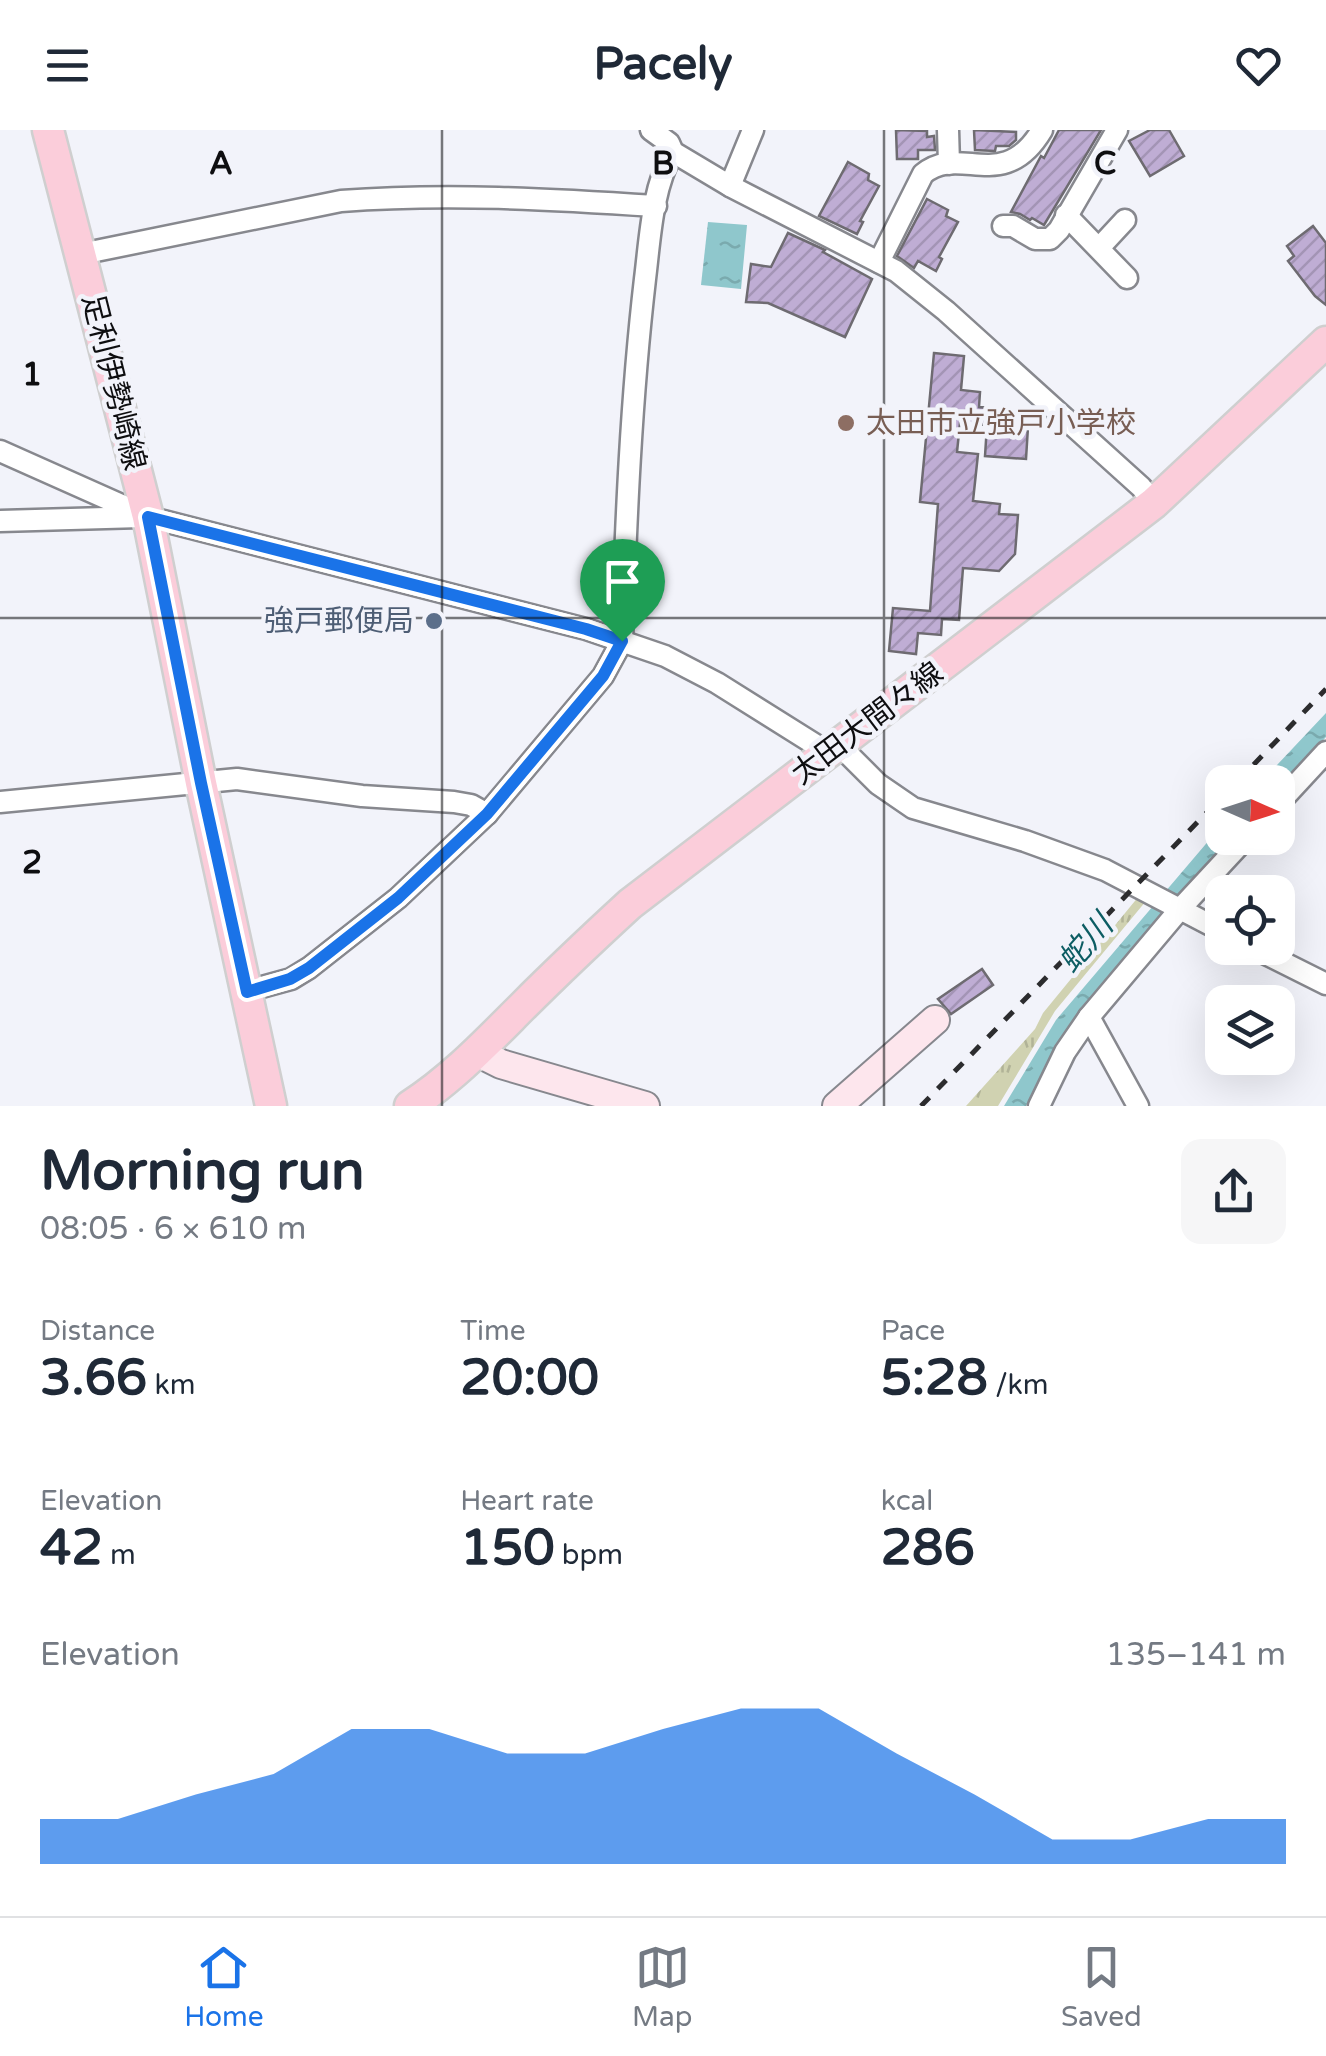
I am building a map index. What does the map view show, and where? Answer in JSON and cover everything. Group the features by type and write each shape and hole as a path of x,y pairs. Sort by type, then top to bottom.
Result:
{"main road":[{"name":"足利伊勢崎線","path":"48,130 148,517 271,1106"},
{"name":"太田大間々線","path":"410,1106 477,1052 630,904 1154,503 1323,350"},
{"path":"837,1106 935,1020"},
{"path":"477,1052 501,1064 645,1106"}],"street":[{"path":"651,130 669,143 673,152 730,186 896,271 946,311 1154,503"},
{"path":"730,186 753,130"},
{"path":"948,130 950,164"},
{"path":"880,262 923,174 932,167 950,164 996,166 1022,154 1042,130"},
{"path":"1003,226 1013,226 1034,239 1050,238 1059,230 1118,130"},
{"path":"247,992 290,979 309,968 398,898 487,814 603,676 622,641 632,409 642,306 656,206 673,152"},
{"path":"81,254 341,201 500,197 656,206"},
{"path":"1066,215 1127,278"},
{"path":"1099,248 1125,220"},
{"path":"0,451 148,517 586,629 665,656 832,750 913,808 1106,870 1205,922"},
{"path":"0,521 148,517"},
{"path":"1295,786 1326,752"},
{"path":"0,802 222,778 362,796 454,802 487,814"},
{"path":"1038,1106 1065,1052 1089,1017 1177,908 1229,855"},
{"path":"1288,965 1326,984"},
{"path":"1089,1017 1138,1106"}],"green space":[{"path":"1139,896 1146,901 1055,1011 998,1106 966,1106 1035,1029 1043,1013"}],"water":[{"path":"708,222 747,225 741,289 701,285"},
{"path":"1326,713 1326,737 1295,771 1295,765 1277,765"},
{"path":"1205,845 1205,855 1216,855 1161,913 1077,1017 1026,1106 1004,1106 1056,1020"}],"building":[{"path":"896,130 927,131 927,137 934,136 935,150 918,150 918,159 897,159"},
{"path":"974,130 1016,132 1016,140 1009,146 996,146 995,151 975,150"},
{"path":"1059,130 1101,130 1044,225 1011,212"},
{"path":"1150,130 1169,130 1184,156 1150,176 1129,141"},
{"path":"848,162 869,174 868,180 879,186 857,234 819,216"},
{"path":"927,199 948,210 946,216 958,222 936,271 918,261 914,268 897,256"},
{"path":"1313,226 1326,243 1326,305 1288,261 1294,256 1287,246"},
{"path":"788,233 872,279 845,337 768,303 746,302 751,264 771,267"},
{"path":"934,353 964,356 961,390 980,392 979,407 1029,411 1026,459 985,456 987,425 960,423 957,452 978,454 973,501 1000,504 999,514 1018,515 1015,554 999,571 963,568 959,620 942,619 941,635 918,633 916,654 889,651 893,608 930,611 938,504 920,502"},
{"path":"982,969 993,985 951,1014 938,999"}],"railway":[{"path":"1253,765 1326,689"},
{"path":"921,1106 1205,814"}],"place":[{"name":"太田市立強戸小学校","path":"846,423"},
{"name":"強戸郵便局","path":"434,621"}],"route":[{"path":"148,517 622,641 603,676 487,814 398,898 309,968 290,979 247,992 148,517"}],"water label":[{"name":"蛇川","path":"1085,943"}]}
